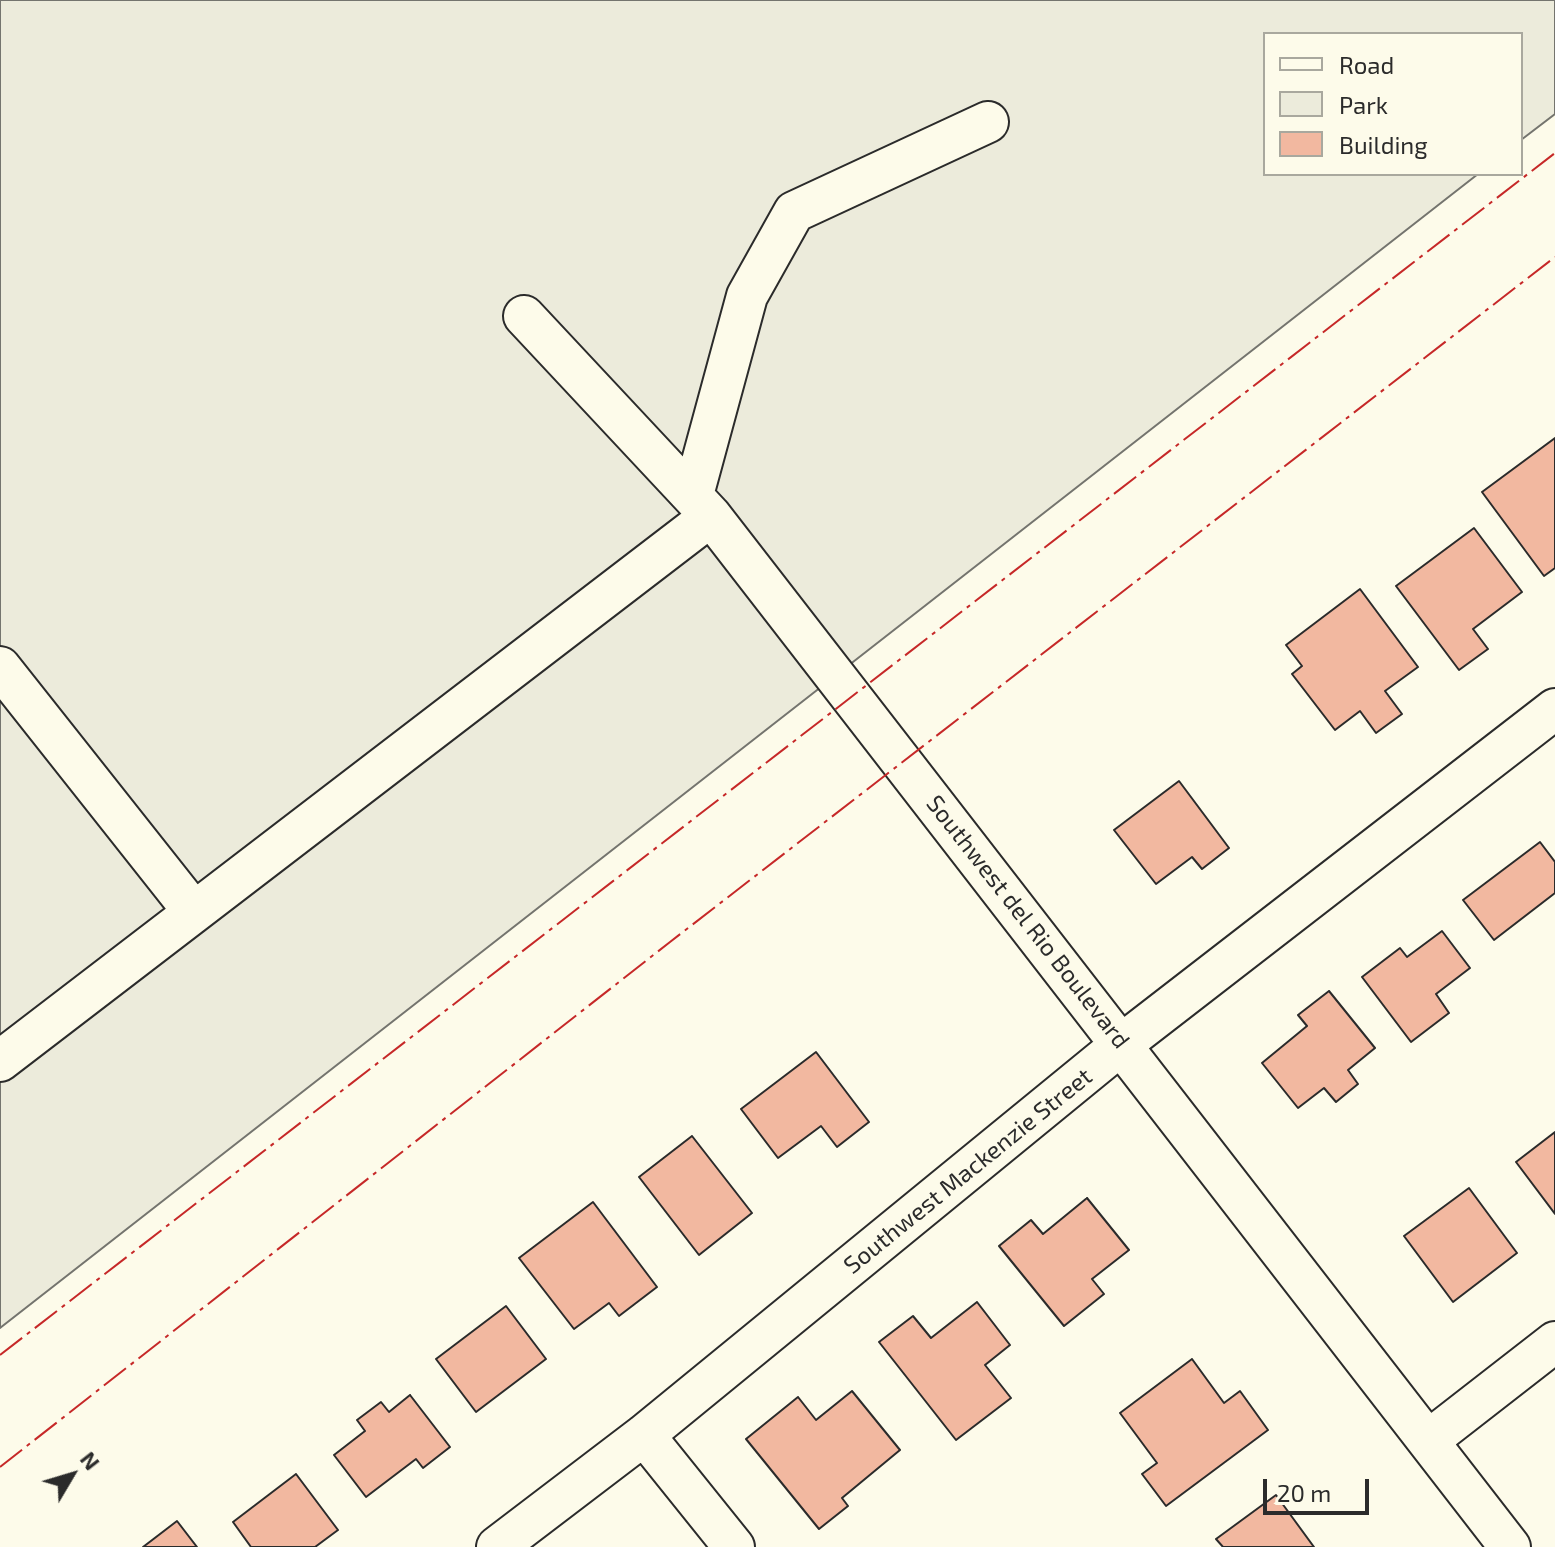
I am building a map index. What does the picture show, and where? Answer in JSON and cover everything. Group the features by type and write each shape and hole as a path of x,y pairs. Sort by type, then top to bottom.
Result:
{"street":[{"path":"0,1061 194,912 702,506 747,296 794,212 988,122"},
{"name":"Southwest del Rio Boulevard","path":"524,316 702,506 1510,1547"},
{"path":"0,667 194,912"},
{"name":"Southwest Mackenzie Street","path":"497,1547 644,1435 1122,1044 1555,709"},
{"path":"1429,1440 1555,1342"},
{"path":"644,1435 734,1547"}],"green space":[{"path":"0,0 1555,0 1555,114 1523,138 1523,32 1263,32 1263,176 1475,176 0,1328"}],"building":[{"path":"1555,438 1555,568 1544,576 1482,492"},
{"path":"1474,528 1522,592 1473,629 1488,649 1459,670 1396,586"},
{"path":"1360,589 1418,667 1385,691 1402,714 1376,733 1360,711 1335,730 1292,674 1302,666 1286,645"},
{"path":"1179,781 1229,848 1202,869 1192,857 1156,884 1114,830"},
{"path":"1540,842 1555,862 1555,893 1494,940 1463,900"},
{"path":"1442,931 1470,968 1436,994 1449,1013 1411,1042 1362,977 1400,948 1407,957"},
{"path":"1329,991 1375,1048 1348,1070 1358,1084 1336,1102 1324,1088 1298,1108 1262,1063 1307,1026 1298,1015"},
{"path":"816,1052 869,1122 837,1147 821,1126 778,1158 741,1109"},
{"path":"1555,1132 1555,1214 1516,1162"},
{"path":"692,1136 752,1213 699,1255 639,1177"},
{"path":"1469,1188 1517,1253 1453,1302 1404,1236"},
{"path":"1087,1198 1129,1250 1092,1279 1104,1294 1064,1326 999,1246 1031,1220 1043,1234"},
{"path":"593,1202 657,1287 619,1316 609,1303 574,1329 519,1258"},
{"path":"977,1302 1010,1345 985,1365 1011,1398 956,1440 879,1342 913,1316 931,1338"},
{"path":"506,1306 546,1359 476,1412 436,1359"},
{"path":"1192,1359 1224,1403 1240,1391 1268,1430 1166,1506 1142,1474 1157,1463 1120,1413"},
{"path":"852,1391 900,1450 842,1498 848,1506 819,1529 746,1439 798,1397 816,1420"},
{"path":"410,1395 450,1447 423,1468 416,1459 366,1497 334,1455 365,1431 357,1420 381,1402 389,1412"},
{"path":"296,1474 338,1530 315,1547 251,1547 233,1522"},
{"path":"1276,1495 1314,1547 1223,1547 1216,1539"},
{"path":"177,1521 197,1547 143,1547"}],"power":[{"path":"0,1355 1555,153"},
{"path":"0,1467 670,942 1555,257"}]}
